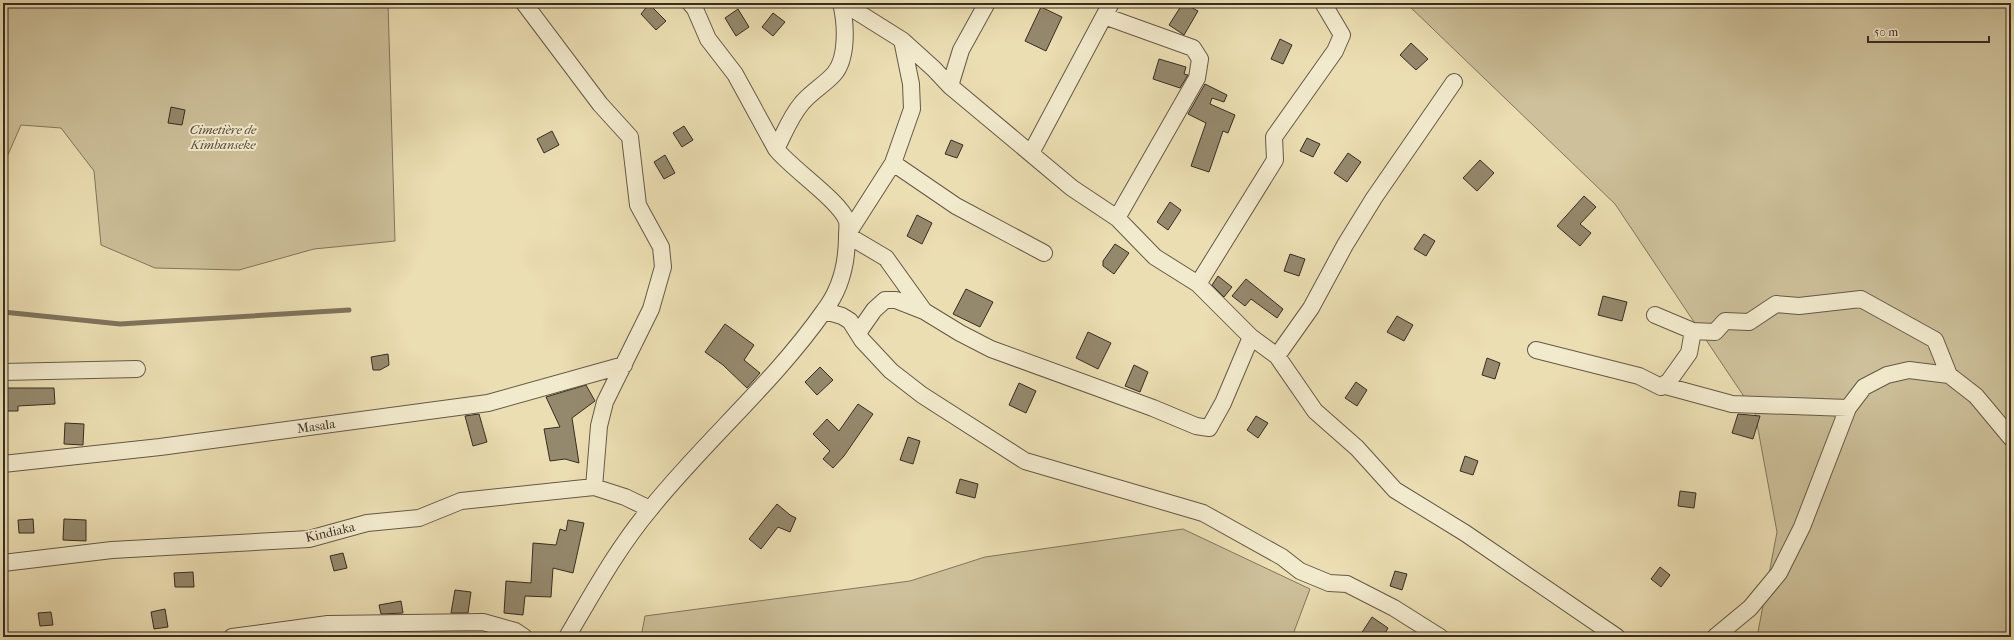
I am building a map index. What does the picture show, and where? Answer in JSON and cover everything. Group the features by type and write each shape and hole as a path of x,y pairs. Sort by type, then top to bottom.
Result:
{"street":[{"path":"524,3 600,104 630,137 638,205 661,247 663,267 651,310 605,402 599,426 594,487"},
{"path":"842,3 902,40 934,69 950,86 1072,188 1118,218 1155,256 1198,284 1251,337 1277,356 1315,411 1357,448 1394,490 1465,533 1617,637"},
{"path":"776,149 796,111 840,67 843,58 845,20 842,3"},
{"path":"950,86 961,50 987,3"},
{"path":"1198,284 1275,160 1274,137 1335,51 1342,35 1323,3"},
{"path":"567,637 615,557 650,509 693,458 780,365 825,311 840,282 845,268 847,256 847,221 834,203 784,160 776,149 735,74 708,39 694,5"},
{"path":"1031,153 1107,10 1193,48 1200,58 1197,78 1118,218"},
{"path":"847,235 893,163 912,109 911,84 902,40"},
{"path":"1277,356 1311,308 1345,245 1374,198 1454,82"},
{"path":"893,163 956,206 1044,253"},
{"path":"847,235 886,258 924,311"},
{"path":"858,333 874,310 885,300 896,300 924,311 960,334 991,349 1153,408 1196,426 1210,428 1223,403 1251,337"},
{"path":"1655,315 1693,331 1715,332 1725,321 1749,322 1776,304 1799,306 1861,300 1935,340 1949,375 1976,396 2011,438"},
{"path":"825,311 842,316 850,321 862,340 886,366 922,396 1025,461 1203,513 1282,557 1300,571 1329,583 1347,584 1394,608 1440,637"},
{"path":"1662,385 1669,381 1689,353 1693,331"},
{"path":"1536,350 1639,376 1660,387 1662,385 1732,404 1848,408"},
{"name":"Masala","path":"3,464 160,447 488,403 624,365"},
{"path":"3,372 137,370"},
{"path":"1715,637 1750,608 1779,573 1802,527 1848,408 1864,387 1887,375 1909,370 1949,375"},
{"name":"Kindiaka","path":"3,563 112,550 309,538 367,524 419,518 461,502 594,487 625,497 650,509"},
{"path":"232,637 253,636 328,624 483,622 516,631 524,637"}],"green space":[{"name":"Cimetière de Kimbanseke","path":"3,3 388,3 395,241 314,249 239,270 155,268 101,245 94,171 61,128 21,125 3,166"},
{"path":"1406,3 2011,3 2011,637 1757,637 1777,532 1755,413 1615,204"},
{"path":"1183,529 1310,589 1292,637 641,637 645,616 910,581 985,557"}],"building":[{"path":"1183,3 1198,11 1184,35 1169,25"},
{"path":"649,4 666,21 656,30 641,14"},
{"path":"1041,7 1062,17 1046,51 1025,41"},
{"path":"738,9 749,27 736,36 725,18"},
{"path":"773,13 785,22 773,36 762,27"},
{"path":"1280,39 1292,45 1283,64 1271,59"},
{"path":"1411,43 1428,59 1416,70 1400,55"},
{"path":"1159,59 1186,67 1184,74 1188,75 1180,88 1153,79"},
{"path":"1205,84 1227,95 1224,102 1212,98 1210,104 1235,115 1228,133 1223,131 1209,172 1191,166 1206,123 1188,114"},
{"path":"171,107 185,110 182,125 168,123"},
{"path":"684,126 693,140 682,147 673,133"},
{"path":"552,131 559,145 544,153 537,139"},
{"path":"1307,138 1320,144 1313,157 1300,151"},
{"path":"951,140 963,145 957,158 945,154"},
{"path":"1348,153 1361,162 1347,182 1334,173"},
{"path":"665,155 675,173 664,179 654,162"},
{"path":"1480,160 1494,173 1477,191 1463,178"},
{"path":"1584,196 1596,207 1580,224 1591,233 1580,246 1557,226"},
{"path":"1170,202 1181,210 1168,230 1157,222"},
{"path":"917,215 932,223 922,244 907,236"},
{"path":"1424,234 1435,241 1426,256 1414,249"},
{"path":"1115,244 1129,253 1114,274 1103,266 1103,261"},
{"path":"1290,254 1305,259 1299,276 1284,271"},
{"path":"1218,276 1232,287 1224,297 1212,285"},
{"path":"1246,279 1283,309 1277,318 1251,299 1245,306 1232,296"},
{"path":"966,289 993,302 980,327 953,314"},
{"path":"1603,296 1627,302 1622,321 1598,315"},
{"path":"1397,316 1413,325 1404,341 1387,332"},
{"path":"725,324 754,345 744,360 760,373 747,388 723,365 705,352"},
{"path":"1088,332 1111,343 1098,369 1076,358"},
{"path":"388,354 389,365 380,370 373,370 371,357"},
{"path":"1487,358 1500,363 1495,379 1482,375"},
{"path":"1134,365 1148,372 1140,392 1125,386"},
{"path":"820,367 833,380 817,395 805,382"},
{"path":"1356,382 1367,390 1357,406 1345,398"},
{"path":"1019,383 1036,391 1026,413 1009,405"},
{"path":"586,385 595,401 572,418 579,463 565,459 550,461 544,429 560,427 546,397"},
{"path":"3,388 54,388 55,404 18,406 18,411 3,411"},
{"path":"858,404 873,414 844,456 833,468 823,459 830,451 813,434 827,419 839,431"},
{"path":"479,414 487,442 473,446 465,416"},
{"path":"1738,414 1760,416 1753,439 1732,433"},
{"path":"1256,416 1268,423 1258,438 1247,430"},
{"path":"65,423 84,424 83,445 64,444"},
{"path":"908,437 920,441 913,464 900,460"},
{"path":"1465,456 1478,461 1473,475 1460,471"},
{"path":"960,479 978,484 975,498 956,493"},
{"path":"1680,491 1696,493 1694,508 1678,506"},
{"path":"777,504 796,518 790,532 778,527 761,549 749,539"},
{"path":"33,519 34,533 19,533 18,520"},
{"path":"64,519 86,520 86,541 63,540"},
{"path":"568,520 584,523 573,573 553,568 551,597 525,596 523,615 504,613 506,581 531,583 533,543 556,545 560,529 566,531"},
{"path":"343,553 347,568 334,571 330,556"},
{"path":"1660,567 1670,575 1661,587 1651,579"},
{"path":"1395,571 1407,574 1402,590 1390,586"},
{"path":"193,572 194,587 175,587 174,573"},
{"path":"455,590 471,592 468,613 451,613"},
{"path":"401,601 403,613 381,614 379,605"},
{"path":"165,609 168,627 154,629 151,612"},
{"path":"51,612 53,625 40,626 38,613"},
{"path":"1372,617 1388,628 1383,637 1359,637"}],"waterway":[{"path":"3,312 120,324 349,310"}]}
